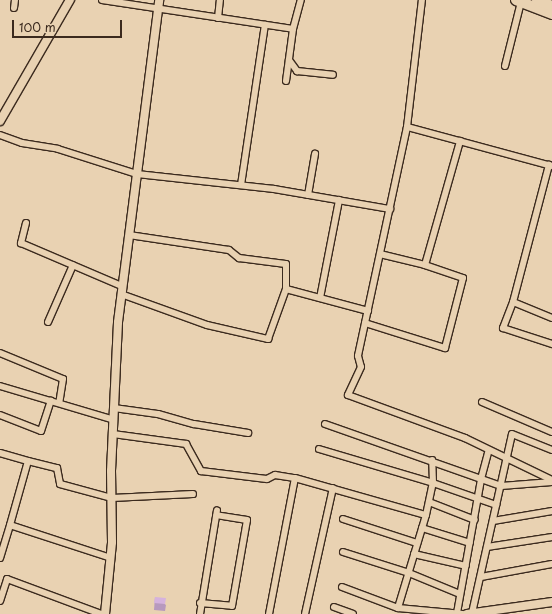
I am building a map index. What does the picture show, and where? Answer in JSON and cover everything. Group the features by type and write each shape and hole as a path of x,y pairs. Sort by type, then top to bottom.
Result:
{"main road":[{"path":"537,0 552,6"},
{"path":"519,1 552,14"}],"street":[{"path":"14,8 15,0"},
{"path":"0,121 70,0"},
{"path":"102,0 158,4 218,18 293,29"},
{"path":"218,18 220,0"},
{"path":"286,82 293,29 301,0"},
{"path":"422,0 407,128 358,356 361,367 348,395 465,438 552,481"},
{"path":"505,66 519,1"},
{"path":"105,614 111,558 114,408 122,290 158,4"},
{"path":"241,186 265,25"},
{"path":"289,60 297,71 333,75"},
{"path":"407,128 550,165 513,302 503,328 552,344"},
{"path":"0,135 22,143 58,149 137,174 308,195 390,209"},
{"path":"425,265 460,141"},
{"path":"308,195 316,154"},
{"path":"320,298 339,200"},
{"path":"26,223 22,243 73,265 122,290 207,325 268,339 286,289 286,264 239,258 229,250 129,235"},
{"path":"365,323 445,348 463,278 425,265 380,254"},
{"path":"48,322 73,265"},
{"path":"286,289 368,311"},
{"path":"513,302 552,318"},
{"path":"0,353 63,379 59,403"},
{"path":"0,386 114,420"},
{"path":"0,415 41,431 51,401"},
{"path":"482,402 552,432"},
{"path":"114,408 158,414 194,424 248,434"},
{"path":"325,424 432,460 500,486 552,481"},
{"path":"113,434 186,444 202,471 267,480 275,475 295,478 426,515"},
{"path":"552,450 512,434 505,458 481,577 470,613 552,602"},
{"path":"319,449 433,483 496,506"},
{"path":"342,587 398,608 460,614 460,594 479,499 481,479 489,450"},
{"path":"0,453 57,468 60,484 112,498 193,494"},
{"path":"398,608 429,502 433,483 432,460"},
{"path":"0,558 28,461"},
{"path":"269,614 295,478"},
{"path":"305,614 332,488"},
{"path":"429,502 475,520"},
{"path":"493,521 552,511"},
{"path":"200,603 232,606 247,520 217,512 200,603 200,614"},
{"path":"343,519 417,543"},
{"path":"10,525 111,558"},
{"path":"422,528 470,543"},
{"path":"487,547 552,537"},
{"path":"344,552 409,573 460,594"},
{"path":"414,554 466,566"},
{"path":"481,577 552,564"},
{"path":"0,577 101,614"},
{"path":"0,600 7,579"},
{"path":"334,607 353,614"}],"building":[{"path":"155,597 166,598 165,604 154,603"}]}
